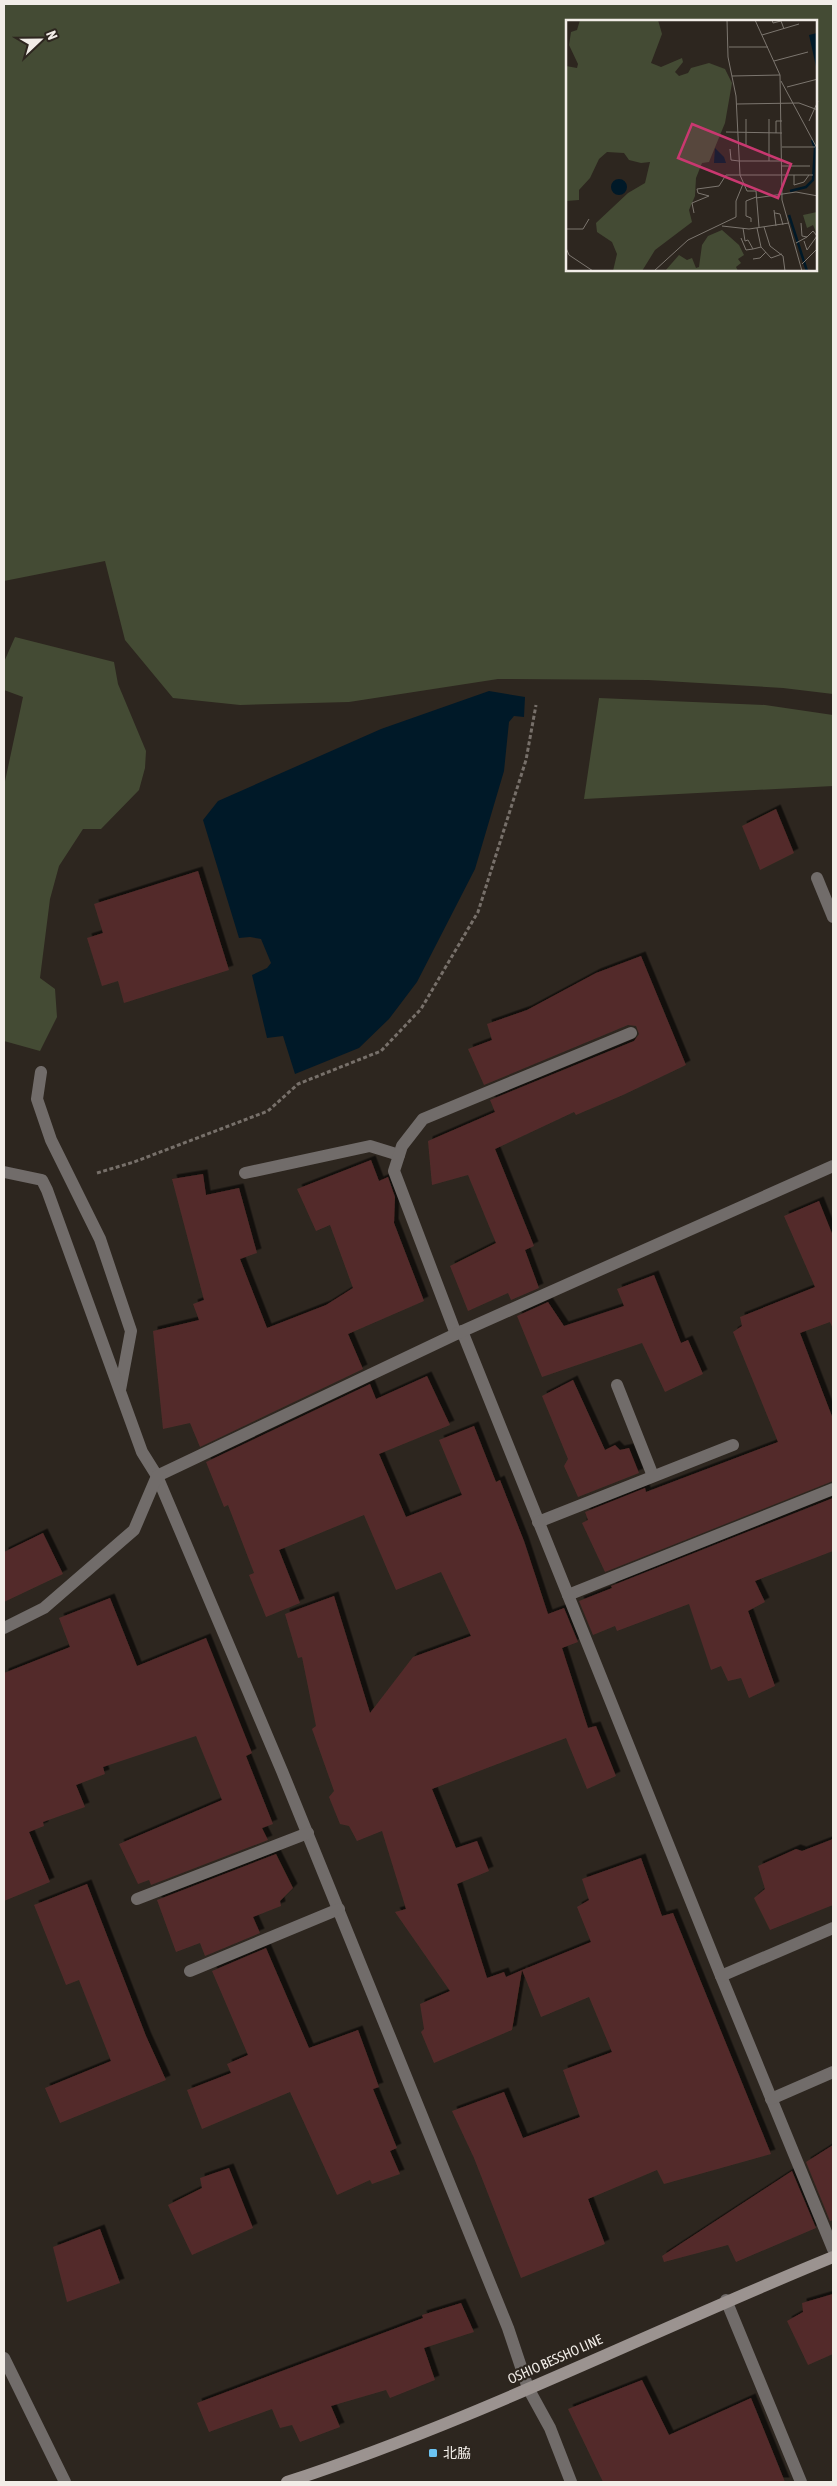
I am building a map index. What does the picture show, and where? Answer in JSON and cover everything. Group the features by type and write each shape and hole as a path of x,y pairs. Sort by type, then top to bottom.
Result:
{"main road":[{"name":"OSHIO BESSHO LINE","path":"287,2482 341,2465 528,2388 726,2300 833,2257"}],"street":[{"path":"817,878 833,917"},
{"path":"631,1034 423,1119 402,1146 394,1171 833,2249"},
{"path":"41,1072 38,1099 51,1140 100,1239 131,1331 120,1390"},
{"path":"245,1173 370,1146 399,1154"},
{"path":"4,1628 44,1608 134,1530 157,1476 459,1333 833,1166"},
{"path":"4,1172 42,1180 47,1190 142,1452 157,1476 308,1833 508,2328 528,2388 550,2428 571,2482"},
{"path":"617,1384 653,1476"},
{"path":"538,1522 733,1445"},
{"path":"568,1595 833,1488"},
{"path":"137,1899 308,1833"},
{"path":"190,1971 339,1909"},
{"path":"721,1976 833,1928"},
{"path":"771,2099 833,2072"},
{"path":"726,2300 801,2482"},
{"path":"4,2358 66,2482"}],"path":[{"path":"70,1180 134,1162 268,1111 298,1084 381,1051 421,1009 478,912 526,760 536,705"}],"green space":[{"path":"4,4 833,4 833,694 783,688 648,680 498,679 349,702 240,705 173,698 125,640 105,561 4,581"},
{"path":"15,637 114,662 118,684 146,751 145,768 139,790 101,829 83,829 59,866 50,899 40,978 55,989 57,1017 40,1051 4,1041 4,786 23,697 4,690 4,662"},
{"path":"599,698 765,705 833,715 833,786 584,799"}],"water":[{"path":"489,691 525,697 524,717 514,716 509,722 504,771 475,869 417,982 389,1019 359,1048 295,1074 283,1036 267,1038 252,975 267,968 271,963 261,939 239,938 203,820 218,801 381,729"}],"building":[{"path":"776,809 794,853 760,870 742,826"},
{"path":"198,871 229,970 124,1003 118,981 102,986 87,938 103,933 94,904"},
{"path":"641,956 686,1065 623,1095 576,1115 574,1112 495,1149 534,1246 525,1250 539,1288 511,1300 508,1293 468,1311 450,1266 496,1243 468,1175 432,1185 428,1141 495,1112 490,1100 634,1041 639,1034 636,1026 628,1025 484,1085 468,1049 492,1040 487,1024 527,1010 596,973"},
{"path":"371,1160 379,1181 388,1177 395,1197 394,1223 424,1301 348,1334 363,1369 200,1447 190,1423 163,1429 153,1331 199,1320 193,1304 204,1300 172,1179 203,1174 206,1195 239,1188 257,1253 240,1259 267,1328 326,1305 353,1288 330,1225 316,1231 297,1189"},
{"path":"819,1201 833,1236 833,1329 830,1322 800,1333 833,1419 833,1481 605,1572 582,1523 588,1520 585,1512 645,1488 646,1492 778,1442 733,1332 742,1326 740,1317 815,1287 784,1216"},
{"path":"654,1275 681,1343 688,1340 703,1374 665,1392 642,1343 542,1377 517,1316 548,1302 564,1326 624,1306 617,1289"},
{"path":"427,1376 450,1425 379,1454 406,1517 462,1495 439,1440 474,1426 496,1482 500,1480 524,1541 548,1614 564,1608 578,1642 562,1648 588,1728 596,1726 616,1776 587,1789 566,1738 432,1789 456,1848 477,1841 489,1871 457,1884 487,1978 504,1972 506,1977 522,1970 512,2030 434,2063 421,2032 424,2029 420,2004 450,1991 395,1912 406,1909 382,1831 357,1841 349,1826 340,1824 329,1797 334,1791 312,1729 316,1726 302,1657 298,1658 285,1614 334,1596 370,1713 413,1657 471,1636 441,1572 396,1590 364,1515 279,1550 300,1603 266,1617 249,1575 254,1573 228,1505 224,1507 206,1462 370,1384 376,1399"},
{"path":"573,1380 605,1450 615,1445 620,1450 629,1448 639,1473 578,1497 564,1466 568,1459 542,1396"},
{"path":"833,1498 833,1551 755,1581 765,1602 748,1611 775,1686 749,1698 741,1678 728,1681 721,1666 711,1670 689,1604 617,1631 615,1626 593,1635 579,1601 612,1588 611,1586"},
{"path":"43,1533 63,1574 4,1602 4,1552"},
{"path":"110,1598 137,1666 206,1638 252,1753 246,1756 273,1824 262,1828 268,1840 151,1885 149,1880 138,1884 119,1844 222,1800 196,1736 103,1767 105,1774 76,1785 85,1807 43,1822 44,1826 29,1832 50,1882 4,1901 4,1673 70,1647 59,1618"},
{"path":"833,1839 833,1905 770,1930 754,1898 765,1889 758,1866 796,1849 802,1851"},
{"path":"276,1854 293,1888 280,1901 281,1906 253,1917 260,1933 205,1956 200,1943 176,1952 157,1900"},
{"path":"641,1858 662,1916 673,1913 771,2154 664,2184 657,2170 588,2199 605,2244 521,2278 474,2158 452,2111 504,2092 523,2138 580,2117 563,2070 612,2052 589,1997 541,2017 522,1970 591,1942 577,1907 589,1900 582,1879"},
{"path":"87,1884 146,2036 166,2080 60,2123 45,2088 111,2061 79,1980 66,1985 34,1905"},
{"path":"266,1948 309,2048 358,2030 379,2087 373,2089 397,2148 390,2151 400,2174 372,2184 370,2180 337,2195 290,2092 202,2129 187,2090 231,2073 227,2064 248,2055 212,1971"},
{"path":"833,2145 833,2220 830,2221 806,2162"},
{"path":"229,2168 253,2228 192,2255 168,2205 202,2188 200,2178"},
{"path":"792,2171 816,2228 736,2262 728,2245 664,2262 662,2256"},
{"path":"100,2229 120,2283 67,2302 53,2247"},
{"path":"833,2294 833,2354 808,2365 787,2321 803,2312 802,2303"},
{"path":"461,2303 474,2332 424,2348 435,2380 390,2398 386,2390 331,2406 340,2427 300,2442 292,2425 280,2428 272,2409 209,2432 197,2403 423,2318 422,2315"},
{"path":"642,2380 669,2435 751,2398 785,2482 603,2482 568,2409"}],"place":[{"name":"北脇","path":"433,2453"}]}
